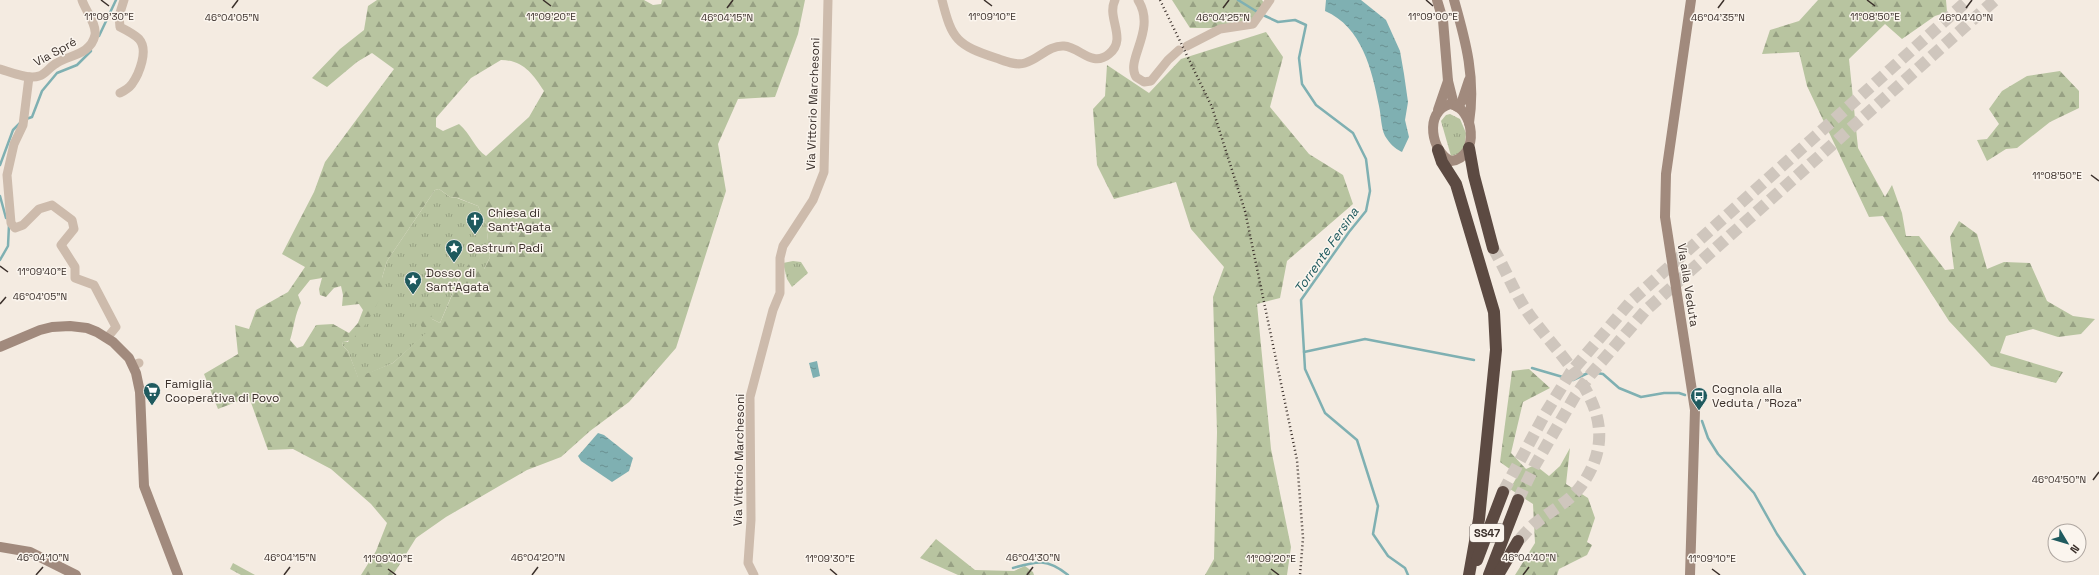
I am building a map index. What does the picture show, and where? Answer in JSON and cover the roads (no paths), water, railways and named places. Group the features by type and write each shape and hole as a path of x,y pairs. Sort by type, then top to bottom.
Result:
{"highway":[{"path":"1469,148 1474,176 1493,248"},
{"path":"1438,150 1442,162 1456,184 1494,312 1496,350 1482,496 1469,575"},
{"name":"SS47","path":"1473,575 1503,492"},
{"name":"SS47","path":"1489,575 1518,500"},
{"path":"1498,575 1518,541"}],"street":[{"name":"Via Spré","path":"0,69 29,77 39,76 56,63 80,54 89,46 95,34 93,24 82,0"},
{"path":"120,94 131,85 142,62 142,48 140,40 120,27 119,16 124,0"},
{"name":"Via Vittorio Marchesoni","path":"754,575 748,563 751,520 750,397 773,310 780,293 780,258 783,246 813,200 824,172 828,0"},
{"path":"942,0 951,30 961,44 974,51 1004,61 1021,64 1059,46 1071,48 1090,58 1101,58 1108,55 1115,46 1118,37 1112,9 1115,0"},
{"path":"1138,0 1142,7 1145,28 1134,64 1136,77 1144,82 1151,81 1168,60 1183,48 1196,41 1220,29 1250,25 1257,20 1270,0"},
{"path":"1437,0 1443,20 1448,81 1455,106 1464,114 1469,123"},
{"path":"1448,81 1438,110 1433,118 1432,125 1438,150 1444,158 1451,161 1463,157 1469,148 1469,123 1473,100 1471,73 1464,37 1454,0"},
{"name":"Via alla Veduta","path":"1690,0 1666,174 1665,217 1695,410 1690,575"},
{"path":"1438,110 1443,106 1455,106 1462,101 1471,73"},
{"name":"Via Spré","path":"29,77 23,125 14,144 7,175 11,223 15,228 22,225 39,209 52,205 72,220 74,229 61,245 75,267 75,278 94,285 113,320 116,327 107,338"},
{"path":"0,347 52,327 70,326 87,328 107,338 136,364 140,392 144,486 177,574"},
{"path":"0,547 30,552 76,575"}],"water":[{"path":"1326,0 1361,0 1386,20 1400,51 1408,102 1405,120 1409,137 1402,152 1390,144 1385,136 1373,78 1363,51 1348,28 1338,18 1325,11"},
{"path":"817,361 820,376 813,378 809,363"},
{"path":"598,433 604,435 633,458 629,471 612,482 581,461 578,456"}],"waterway":[{"path":"99,36 116,0"},
{"name":"Torrente Fersina","path":"1238,0 1259,13"},
{"name":"Torrente Fersina","path":"1263,15 1278,22 1295,20 1306,25 1299,58 1302,84 1316,105 1353,133 1366,159 1370,191 1366,211 1349,232 1301,300 1305,369 1325,413 1357,440 1378,506 1373,534 1388,556 1405,568 1408,575"},
{"path":"26,119 32,117 42,91 57,73 77,65 91,51"},
{"path":"0,165 13,130 22,121"},
{"path":"0,196 6,218"},
{"path":"0,260 8,246 9,225"},
{"path":"1304,352 1365,339 1474,360"},
{"path":"1532,368 1573,380 1590,372 1603,374 1619,388 1641,397 1664,393 1679,393 1685,395"},
{"path":"1702,421 1708,438 1718,454 1754,493 1777,534 1805,575"},
{"path":"1013,568 1042,562 1048,563 1068,575"}],"tunnel":[{"path":"1503,492 1545,414 1571,372 1632,300 1968,0"},
{"path":"1518,500 1535,465 1575,396 1591,374 1645,311 1995,0"},
{"path":"1493,248 1531,317 1562,355 1589,395 1597,416 1599,438 1594,461 1581,486 1566,501 1534,524 1518,541"}],"railway":[{"path":"1160,0 1212,107 1245,211 1297,460 1303,538 1300,575"}],"place":[{"name":"Chiesa di Sant'Agata","path":"475,235"},
{"name":"Castrum Padi","path":"454,263"},
{"name":"Dosso di Sant'Agata","path":"413,295"},
{"name":"Famiglia Cooperativa di Povo","path":"152,406"},
{"name":"Cognola alla Veduta / \"Roza\"","path":"1699,411"}]}
